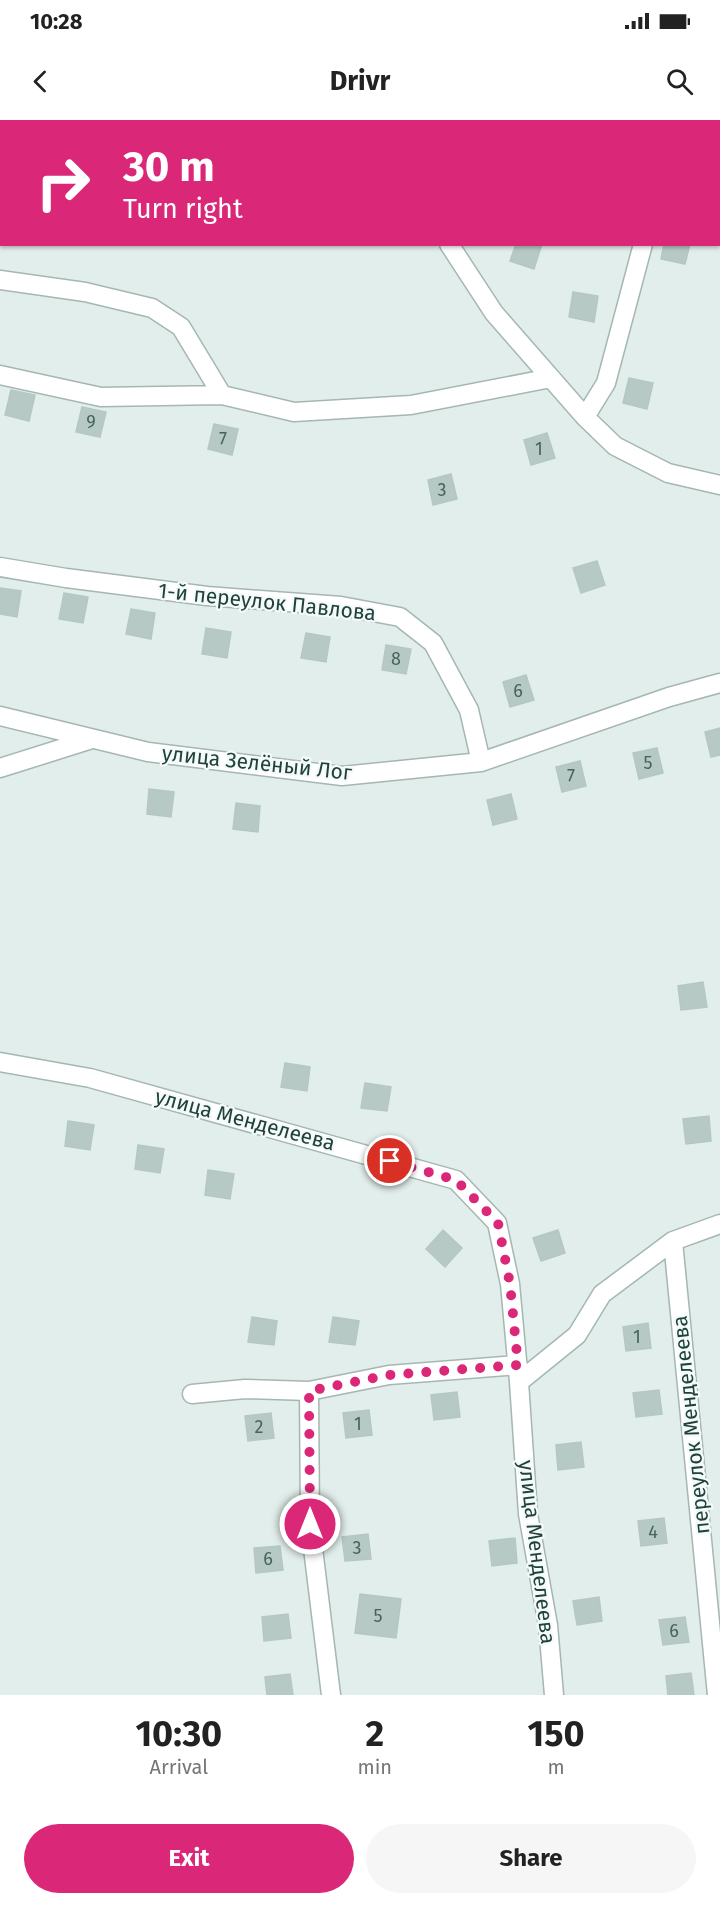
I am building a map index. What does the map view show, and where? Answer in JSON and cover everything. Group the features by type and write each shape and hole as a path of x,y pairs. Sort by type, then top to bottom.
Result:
{"street":[{"path":"450,246 494,313 585,417 615,446 668,473 720,485"},
{"path":"585,417 606,383 642,246"},
{"path":"0,280 86,292 152,308 181,327 222,395"},
{"path":"0,375 101,397 222,395 294,412 411,405 551,378"},
{"name":"1-й переулок Павлова","path":"0,567 66,579 207,596 341,606 400,617 433,643 469,710 481,762"},
{"name":"улица Зелёный Лог","path":"0,716 148,752 342,776 481,762 669,697 720,683"},
{"path":"0,768 92,739"},
{"name":"улица Менделеева","path":"0,1062 90,1078 456,1180 498,1223 510,1284 528,1514 548,1625 554,1695"},
{"path":"192,1394 245,1389 309,1391 389,1375 518,1373 577,1335 602,1294 673,1241 720,1224"},
{"name":"переулок Менделеева","path":"673,1241 717,1695"},
{"path":"309,1391 310,1524 331,1695"}],"building":[{"path":"515,246 541,246 534,269 510,261"},
{"path":"664,246 690,246 685,264 661,259"},
{"path":"573,292 598,296 594,322 569,317"},
{"path":"629,378 653,383 647,409 623,403"},
{"path":"11,390 35,395 29,421 5,415"},
{"path":"82,407 106,412 100,437 76,432"},
{"path":"214,424 238,429 232,455 208,449"},
{"path":"547,433 555,458 531,465 524,440"},
{"path":"451,474 457,499 433,505 428,480"},
{"path":"597,561 605,585 581,593 573,568"},
{"path":"0,588 21,591 17,617 0,614"},
{"path":"64,593 88,597 83,623 59,619"},
{"path":"131,609 155,613 151,639 126,634"},
{"path":"206,628 231,632 227,658 202,654"},
{"path":"306,633 330,637 326,662 301,658"},
{"path":"386,645 411,649 406,674 382,670"},
{"path":"526,675 534,700 510,707 503,682"},
{"path":"720,728 720,755 711,757 705,732"},
{"path":"657,748 663,773 639,779 633,753"},
{"path":"580,761 586,786 562,792 556,767"},
{"path":"149,789 174,792 171,817 147,814"},
{"path":"511,794 517,819 493,825 487,800"},
{"path":"236,803 260,806 258,832 233,829"},
{"path":"703,982 707,1007 681,1010 678,986"},
{"path":"285,1063 310,1067 307,1091 281,1087"},
{"path":"365,1083 391,1087 387,1111 361,1108"},
{"path":"709,1116 711,1141 686,1144 683,1119"},
{"path":"68,1121 94,1125 90,1150 65,1146"},
{"path":"138,1145 164,1149 160,1173 135,1169"},
{"path":"208,1170 234,1174 230,1199 205,1195"},
{"path":"443,1230 462,1248 445,1267 426,1249"},
{"path":"558,1230 565,1253 541,1261 533,1238"},
{"path":"252,1317 277,1321 274,1345 248,1342"},
{"path":"333,1317 359,1321 355,1345 329,1342"},
{"path":"648,1323 651,1348 626,1351 623,1327"},
{"path":"659,1390 662,1414 636,1417 633,1393"},
{"path":"457,1392 460,1417 434,1420 431,1395"},
{"path":"369,1410 372,1435 346,1438 343,1413"},
{"path":"271,1413 274,1438 248,1441 245,1416"},
{"path":"581,1442 584,1467 558,1470 556,1445"},
{"path":"664,1518 667,1543 641,1546 638,1521"},
{"path":"368,1534 371,1559 345,1561 342,1537"},
{"path":"515,1538 517,1563 492,1566 489,1541"},
{"path":"280,1546 283,1570 256,1573 254,1548"},
{"path":"360,1594 401,1599 396,1638 355,1633"},
{"path":"599,1597 602,1621 577,1625 573,1601"},
{"path":"288,1614 291,1638 264,1641 262,1617"},
{"path":"685,1617 689,1642 663,1645 659,1620"},
{"path":"691,1673 694,1695 668,1695 666,1676"},
{"path":"290,1674 293,1695 267,1695 265,1677"}],"route":[{"path":"310,1524 309,1391 389,1375 518,1365 510,1284 498,1223 456,1180 390,1161"}]}
